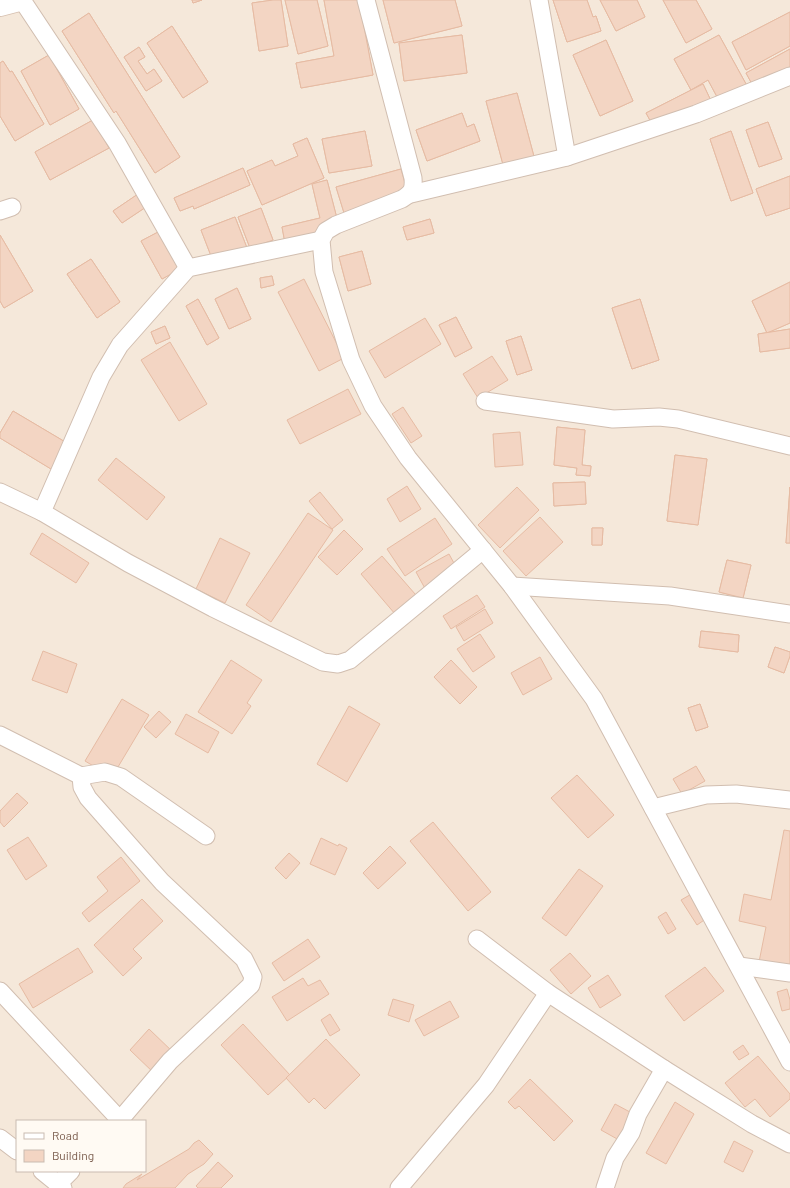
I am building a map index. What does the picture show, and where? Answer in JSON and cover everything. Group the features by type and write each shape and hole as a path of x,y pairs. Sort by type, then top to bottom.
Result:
{"main road":[{"path":"0,5 18,0"}],"street":[{"path":"22,0 117,142 188,268"},
{"path":"366,0 413,178 411,194"},
{"path":"539,0 567,157"},
{"path":"790,76 696,114 567,157 411,194 336,225 326,231 321,240 324,272 351,360 373,406 408,458 512,586 594,699 790,1062"},
{"path":"42,512 101,377 120,345 188,268 321,240"},
{"path":"485,401 613,419 659,417 678,419 790,446"},
{"path":"0,492 42,512 128,563 213,608 323,662 338,664 350,660 483,550"},
{"path":"512,586 670,596 790,614"},
{"path":"0,735 81,776 105,772 121,777 206,836"},
{"path":"0,991 120,1120 170,1062 251,985 252,977 244,959 162,882 88,798 82,787 81,776"},
{"path":"653,808 706,794 736,794 790,800"},
{"path":"477,939 548,993 664,1070 752,1124 790,1144"},
{"path":"739,966 790,973"},
{"path":"399,1188 486,1085 548,993"},
{"path":"605,1188 616,1158 631,1133 638,1114 664,1070"},
{"path":"0,1138 16,1150"},
{"path":"43,1172 61,1186 70,1172"}],"shaded area":[{"path":"0,0 790,0 790,1188 0,1188"}],"building":[{"path":"192,0 202,0 193,3"},
{"path":"192,0 202,0 193,3"},
{"path":"281,0 288,46 259,51 252,3"},
{"path":"281,0 288,46 259,51 252,3"},
{"path":"285,0 317,0 328,46 298,54"},
{"path":"285,0 317,0 328,46 298,54"},
{"path":"324,0 359,0 373,75 301,88 296,63 334,56"},
{"path":"324,0 359,0 373,75 301,88 296,63 334,56"},
{"path":"383,0 455,0 462,26 394,43"},
{"path":"383,0 455,0 462,26 394,43"},
{"path":"553,0 587,0 593,17 596,16 601,31 567,42"},
{"path":"553,0 587,0 593,17 596,16 601,31 567,42"},
{"path":"600,0 637,0 645,17 616,31"},
{"path":"600,0 637,0 645,17 616,31"},
{"path":"663,0 696,0 712,29 686,43"},
{"path":"663,0 696,0 712,29 686,43"},
{"path":"790,12 790,46 746,70 732,42"},
{"path":"790,12 790,46 746,70 732,42"},
{"path":"89,13 180,157 155,173 116,111 114,113 62,31"},
{"path":"89,13 180,157 155,173 116,111 114,113 62,31"},
{"path":"172,26 208,82 183,98 147,43"},
{"path":"172,26 208,82 183,98 147,43"},
{"path":"462,35 467,73 404,81 399,43"},
{"path":"462,35 467,73 404,81 399,43"},
{"path":"719,35 751,93 723,108 708,80 691,90 674,59"},
{"path":"719,35 751,93 723,108 708,80 691,90 674,59"},
{"path":"606,40 633,101 600,116 573,55"},
{"path":"606,40 633,101 600,116 573,55"},
{"path":"139,47 145,57 138,61 147,74 154,69 162,81 146,91 124,57"},
{"path":"139,47 145,57 138,61 147,74 154,69 162,81 146,91 124,57"},
{"path":"790,49 790,78 758,95 746,73"},
{"path":"790,49 790,78 758,95 746,73"},
{"path":"49,55 79,109 50,125 21,71"},
{"path":"49,55 79,109 50,125 21,71"},
{"path":"3,61 10,72 12,71 44,124 15,141 0,116 0,63"},
{"path":"3,61 10,72 12,71 44,124 15,141 0,116 0,63"},
{"path":"703,84 713,105 657,133 646,113"},
{"path":"703,84 713,105 657,133 646,113"},
{"path":"517,93 536,164 505,172 486,101"},
{"path":"517,93 536,164 505,172 486,101"},
{"path":"462,113 467,127 474,124 480,141 427,161 416,130"},
{"path":"462,113 467,127 474,124 480,141 427,161 416,130"},
{"path":"93,120 109,148 50,180 35,152"},
{"path":"93,120 109,148 50,180 35,152"},
{"path":"768,122 782,159 759,167 746,130"},
{"path":"768,122 782,159 759,167 746,130"},
{"path":"365,131 372,166 329,173 322,139"},
{"path":"365,131 372,166 329,173 322,139"},
{"path":"731,131 753,193 731,201 710,139"},
{"path":"731,131 753,193 731,201 710,139"},
{"path":"307,138 324,178 262,205 247,171 272,160 275,166 298,156 293,144"},
{"path":"307,138 324,178 262,205 247,171 272,160 275,166 298,156 293,144"},
{"path":"243,168 250,185 194,209 193,206 180,211 174,198"},
{"path":"243,168 250,185 194,209 193,206 180,211 174,198"},
{"path":"401,169 409,198 345,216 336,187"},
{"path":"401,169 409,198 345,216 336,187"},
{"path":"790,176 790,208 766,216 756,189"},
{"path":"790,176 790,208 766,216 756,189"},
{"path":"327,180 340,230 285,243 282,227 320,218 312,184"},
{"path":"327,180 340,230 285,243 282,227 320,218 312,184"},
{"path":"141,192 149,205 122,223 113,211"},
{"path":"141,192 149,205 122,223 113,211"},
{"path":"261,208 273,240 250,248 238,217"},
{"path":"261,208 273,240 250,248 238,217"},
{"path":"235,217 247,248 213,261 201,230"},
{"path":"235,217 247,248 213,261 201,230"},
{"path":"430,219 434,233 407,240 403,227"},
{"path":"430,219 434,233 407,240 403,227"},
{"path":"160,231 180,269 162,279 141,241"},
{"path":"160,231 180,269 162,279 141,241"},
{"path":"0,235 33,291 4,308 0,301"},
{"path":"0,235 33,291 4,308 0,301"},
{"path":"362,251 371,284 348,291 339,257"},
{"path":"362,251 371,284 348,291 339,257"},
{"path":"91,259 120,302 97,318 67,274"},
{"path":"91,259 120,302 97,318 67,274"},
{"path":"272,276 274,285 261,288 260,278"},
{"path":"272,276 274,285 261,288 260,278"},
{"path":"304,279 344,358 319,371 278,292"},
{"path":"790,282 790,323 767,333 752,301"},
{"path":"790,282 790,323 767,333 752,301"},
{"path":"237,288 251,319 229,329 215,299"},
{"path":"237,288 251,319 229,329 215,299"},
{"path":"198,299 219,338 207,345 186,306"},
{"path":"198,299 219,338 207,345 186,306"},
{"path":"640,299 659,360 632,369 612,308"},
{"path":"640,299 659,360 632,369 612,308"},
{"path":"456,317 472,348 455,357 439,325"},
{"path":"456,317 472,348 455,357 439,325"},
{"path":"425,318 441,344 385,378 369,351"},
{"path":"165,326 170,338 156,344 151,332"},
{"path":"165,326 170,338 156,344 151,332"},
{"path":"790,329 790,348 760,352 758,334"},
{"path":"790,329 790,348 760,352 758,334"},
{"path":"521,336 532,370 517,375 506,341"},
{"path":"521,336 532,370 517,375 506,341"},
{"path":"170,342 207,404 179,421 141,360"},
{"path":"492,356 508,380 478,398 463,374"},
{"path":"348,389 361,414 300,444 287,420"},
{"path":"403,407 422,436 411,443 392,414"},
{"path":"13,411 72,446 56,472 0,438 0,433"},
{"path":"13,411 72,446 56,472 0,438 0,433"},
{"path":"557,427 585,430 582,465 591,466 590,476 576,475 577,468 554,465"},
{"path":"557,427 585,430 582,465 591,466 590,476 576,475 577,468 554,465"},
{"path":"520,432 523,465 495,467 493,434"},
{"path":"675,455 707,459 698,525 667,521"},
{"path":"675,455 707,459 698,525 667,521"},
{"path":"116,458 165,497 147,520 98,480"},
{"path":"585,482 586,504 554,506 553,483"},
{"path":"585,482 586,504 554,506 553,483"},
{"path":"407,486 421,509 400,522 387,499"},
{"path":"517,487 539,510 500,548 478,525"},
{"path":"790,487 790,543 786,543"},
{"path":"790,487 790,543 786,543"},
{"path":"320,492 343,520 332,529 309,501"},
{"path":"308,513 333,530 271,622 246,605"},
{"path":"540,517 563,542 526,576 503,551"},
{"path":"435,518 452,544 405,576 387,549"},
{"path":"592,528 603,528 602,545 592,545"},
{"path":"592,528 603,528 602,545 592,545"},
{"path":"344,530 363,549 337,575 318,557"},
{"path":"42,533 89,563 76,583 30,554"},
{"path":"220,538 250,553 225,603 196,589"},
{"path":"449,554 461,576 428,594 416,572"},
{"path":"382,556 422,602 401,621 361,574"},
{"path":"727,560 751,565 743,598 719,592"},
{"path":"727,560 751,565 743,598 719,592"},
{"path":"477,595 485,607 451,629 443,616"},
{"path":"485,609 493,623 464,641 456,627"},
{"path":"701,631 739,635 738,652 699,647"},
{"path":"701,631 739,635 738,652 699,647"},
{"path":"480,634 495,657 473,672 457,649"},
{"path":"775,647 790,652 784,673 768,667"},
{"path":"775,647 790,652 784,673 768,667"},
{"path":"43,651 77,664 67,693 32,680"},
{"path":"540,657 552,679 523,695 511,673"},
{"path":"231,660 262,680 247,703 251,706 232,734 198,712"},
{"path":"451,660 477,687 460,704 434,677"},
{"path":"122,699 149,715 112,777 85,761"},
{"path":"700,704 708,727 696,731 688,708"},
{"path":"700,704 708,727 696,731 688,708"},
{"path":"349,706 380,724 347,782 317,764"},
{"path":"159,711 171,722 156,738 144,727"},
{"path":"186,714 219,732 208,753 175,734"},
{"path":"696,766 705,781 682,794 673,779"},
{"path":"577,775 614,815 588,838 551,798"},
{"path":"17,793 28,803 4,827 0,822 0,811"},
{"path":"433,822 491,892 468,911 410,841"},
{"path":"784,830 790,831 790,968 759,962 766,927 739,921 744,894 771,900"},
{"path":"28,837 47,866 26,880 7,850"},
{"path":"321,838 338,846 339,844 347,848 335,875 310,864"},
{"path":"390,846 406,863 378,889 363,873"},
{"path":"289,853 300,863 286,879 275,868"},
{"path":"121,857 140,881 89,922 82,913 108,891 97,877"},
{"path":"579,869 603,886 566,936 542,918"},
{"path":"695,892 710,916 697,925 681,900"},
{"path":"142,899 163,921 133,949 142,958 123,976 94,945"},
{"path":"666,912 676,929 668,934 658,917"},
{"path":"308,939 320,957 284,981 272,963"},
{"path":"78,948 93,972 33,1008 19,984"},
{"path":"570,953 591,976 571,994 550,970"},
{"path":"705,967 724,991 684,1021 665,996"},
{"path":"608,975 621,995 600,1008 588,988"},
{"path":"303,978 308,986 320,980 329,994 287,1021 272,997"},
{"path":"787,989 790,1000 790,1009 782,1011 777,992"},
{"path":"393,999 414,1005 409,1022 388,1015"},
{"path":"450,1001 459,1017 424,1036 415,1020"},
{"path":"330,1014 340,1030 330,1036 321,1020"},
{"path":"243,1024 290,1075 268,1095 221,1045"},
{"path":"149,1029 175,1054 156,1075 130,1050"},
{"path":"326,1039 360,1075 325,1109 314,1098 309,1103 286,1078"},
{"path":"743,1045 749,1054 739,1060 733,1052"},
{"path":"758,1056 790,1094 790,1099 770,1117 755,1099 745,1107 725,1083"},
{"path":"530,1079 573,1121 554,1141 519,1106 515,1109 508,1102"},
{"path":"675,1102 694,1114 666,1164 646,1153"},
{"path":"615,1104 643,1119 628,1145 601,1130"},
{"path":"199,1140 213,1154 204,1164 188,1174 175,1188 123,1188 126,1184 142,1174 137,1180 189,1149"},
{"path":"734,1141 753,1151 743,1172 724,1162"},
{"path":"218,1162 233,1176 221,1188 198,1188 196,1186"}]}
